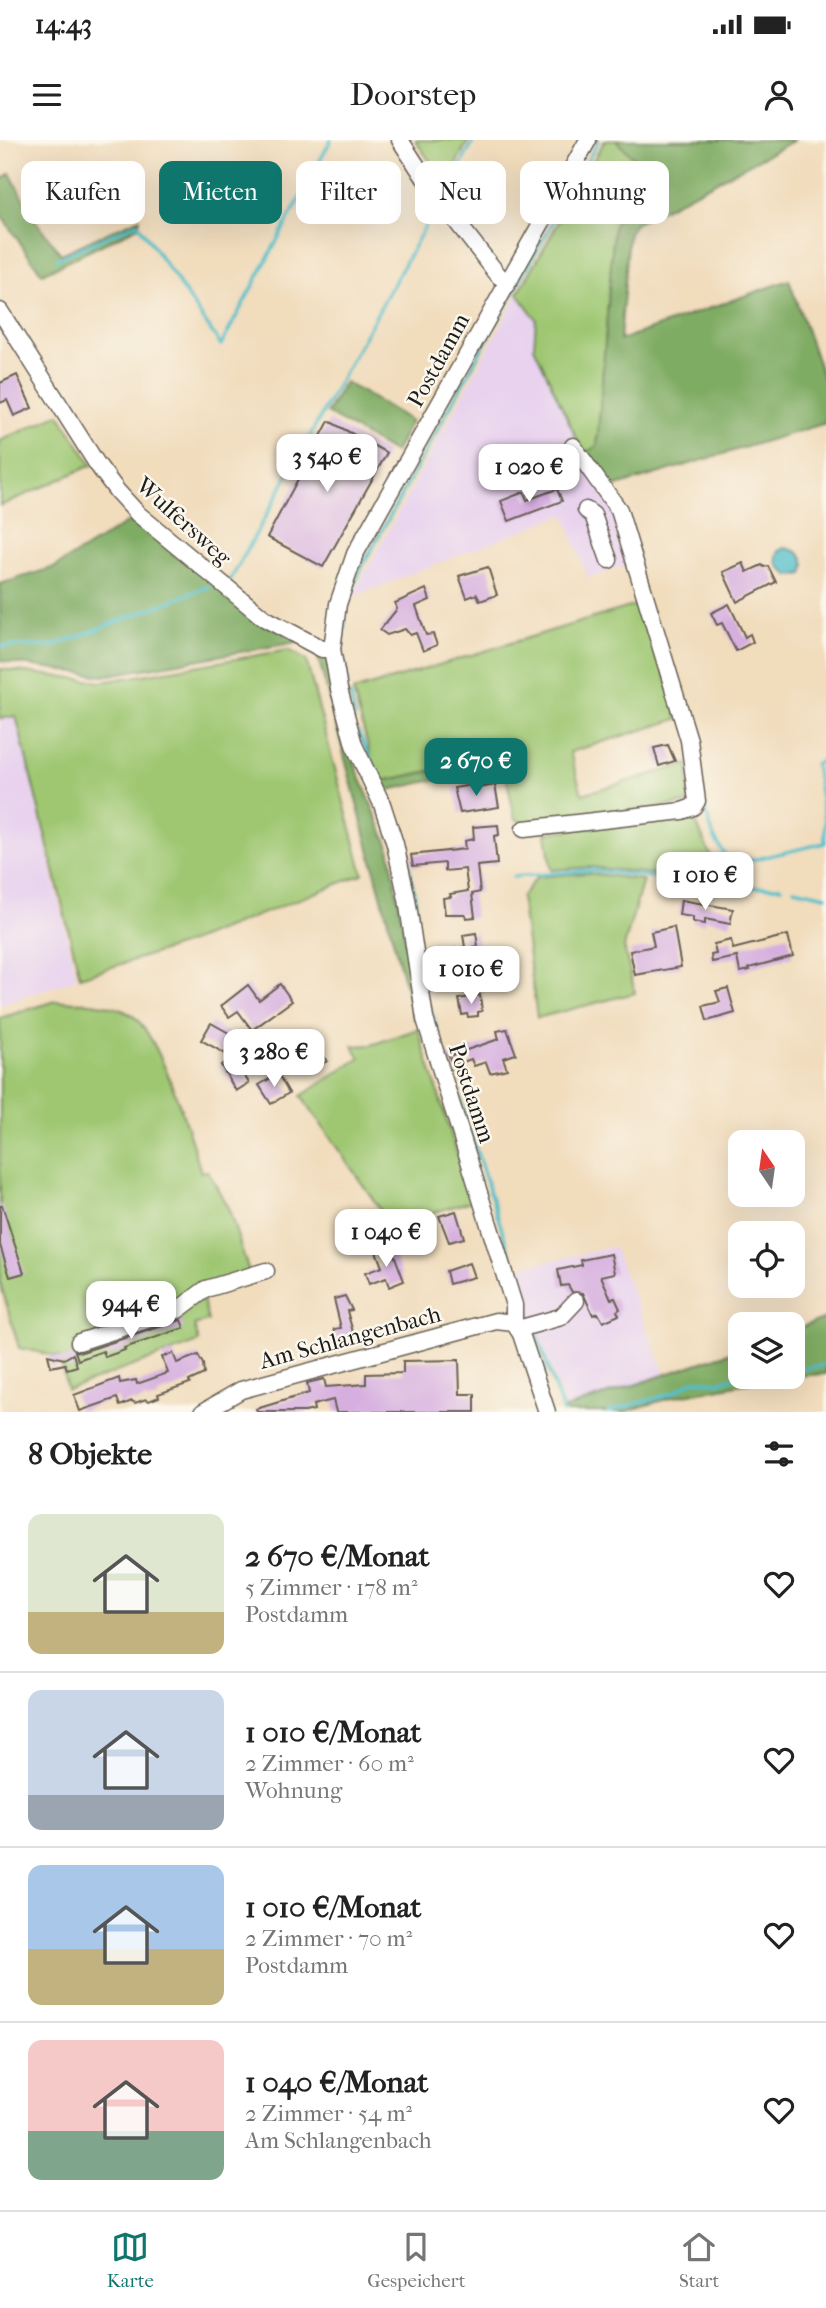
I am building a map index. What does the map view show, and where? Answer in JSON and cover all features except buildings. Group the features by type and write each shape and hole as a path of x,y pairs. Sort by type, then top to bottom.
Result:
{"street":[{"path":"400,140 435,194 499,276 508,282"},
{"name":"Postdamm","path":"547,1411 525,1325 514,1305 425,1020 407,899 395,844 382,804 347,724 332,649 338,604 355,554 588,140"},
{"name":"Wulfersweg","path":"0,311 97,464 138,514 264,618 323,649 332,649"},
{"path":"524,829 682,811 693,807 697,801 689,740 619,510 573,446"},
{"path":"586,510 593,515 608,560"},
{"path":"79,1342 178,1310 206,1289 265,1271"},
{"path":"525,1325 561,1317 576,1301"},
{"name":"Am Schlangenbach","path":"203,1412 241,1390 301,1372 496,1321 525,1325"}],"shaded area":[{"path":"518,294 536,319 534,348 641,560 588,578 564,514 352,597"},
{"path":"16,717 77,979 0,1005 0,720"},
{"path":"614,1247 665,1374 565,1408 516,1268"}],"green space":[{"path":"415,140 469,140 457,161 430,161"},
{"path":"605,140 615,140 638,161 593,161"},
{"path":"615,140 795,140 669,206 669,161 638,161"},
{"path":"10,173 21,194 21,224 38,224 61,254 127,224 139,224 138,227 42,274 0,214 0,181"},
{"path":"558,224 615,224 597,446 584,454 534,347 536,319 518,294"},
{"path":"635,224 629,233 620,340 789,280 826,386 826,423 610,488 584,454 597,446 614,226"},
{"path":"345,382 411,421 395,453 327,413"},
{"path":"59,414 92,465 0,506 0,441"},
{"path":"133,519 298,642 103,676 0,661 0,584 55,567"},
{"path":"639,604 646,609 678,719 570,752 582,794 688,764 689,803 527,824 515,819 502,756 378,782 353,691"},
{"path":"288,650 306,660 363,874 188,943 80,977 16,716 0,719 0,669 102,682"},
{"path":"317,653 328,658 348,748 389,847 418,1016 414,1019"},
{"path":"502,756 505,765 383,791 378,782"},
{"path":"692,813 715,866 671,876 591,867 551,870 546,833"},
{"path":"587,873 643,880 624,947 635,993 537,1018 521,897 537,877"},
{"path":"56,1001 113,1007 130,1014 141,1024 163,1062 201,1172 208,1171 229,1210 252,1281 211,1292 203,1299 208,1321 194,1325 199,1342 67,1390 60,1357 19,1348 0,1282 0,1018"},
{"path":"418,1029 472,1201 391,1225 301,1096 360,1058 353,1046 371,1045"},
{"path":"826,1318 826,1374 805,1375 805,1326"},
{"path":"728,1353 728,1387 673,1397 624,1412 565,1412 564,1409"}],"water":[{"path":"785,548 795,551 804,559 803,574 790,576 779,566 778,552"}],"waterway":[{"path":"57,259 137,223 221,345 331,140"},
{"path":"463,161 474,140"},
{"path":"494,327 599,140"},
{"path":"230,581 426,224"},
{"path":"349,597 363,565 489,336"},
{"path":"0,646 53,646 210,586"},
{"path":"345,622 342,650 347,683"},
{"path":"350,695 355,717"},
{"path":"358,731 398,824 410,868 417,913"},
{"path":"696,738 699,761"},
{"path":"513,877 590,870 670,879 825,843 825,820 815,764 826,759"},
{"path":"703,804 714,837 731,865"},
{"path":"676,880 734,887 782,887"},
{"path":"794,889 826,896"},
{"path":"431,1010 466,1118"},
{"path":"470,1131 532,1322"},
{"path":"535,1329 563,1412"},
{"path":"805,1368 826,1365"},
{"path":"608,1412 671,1394 694,1380 719,1382 728,1379"}]}
